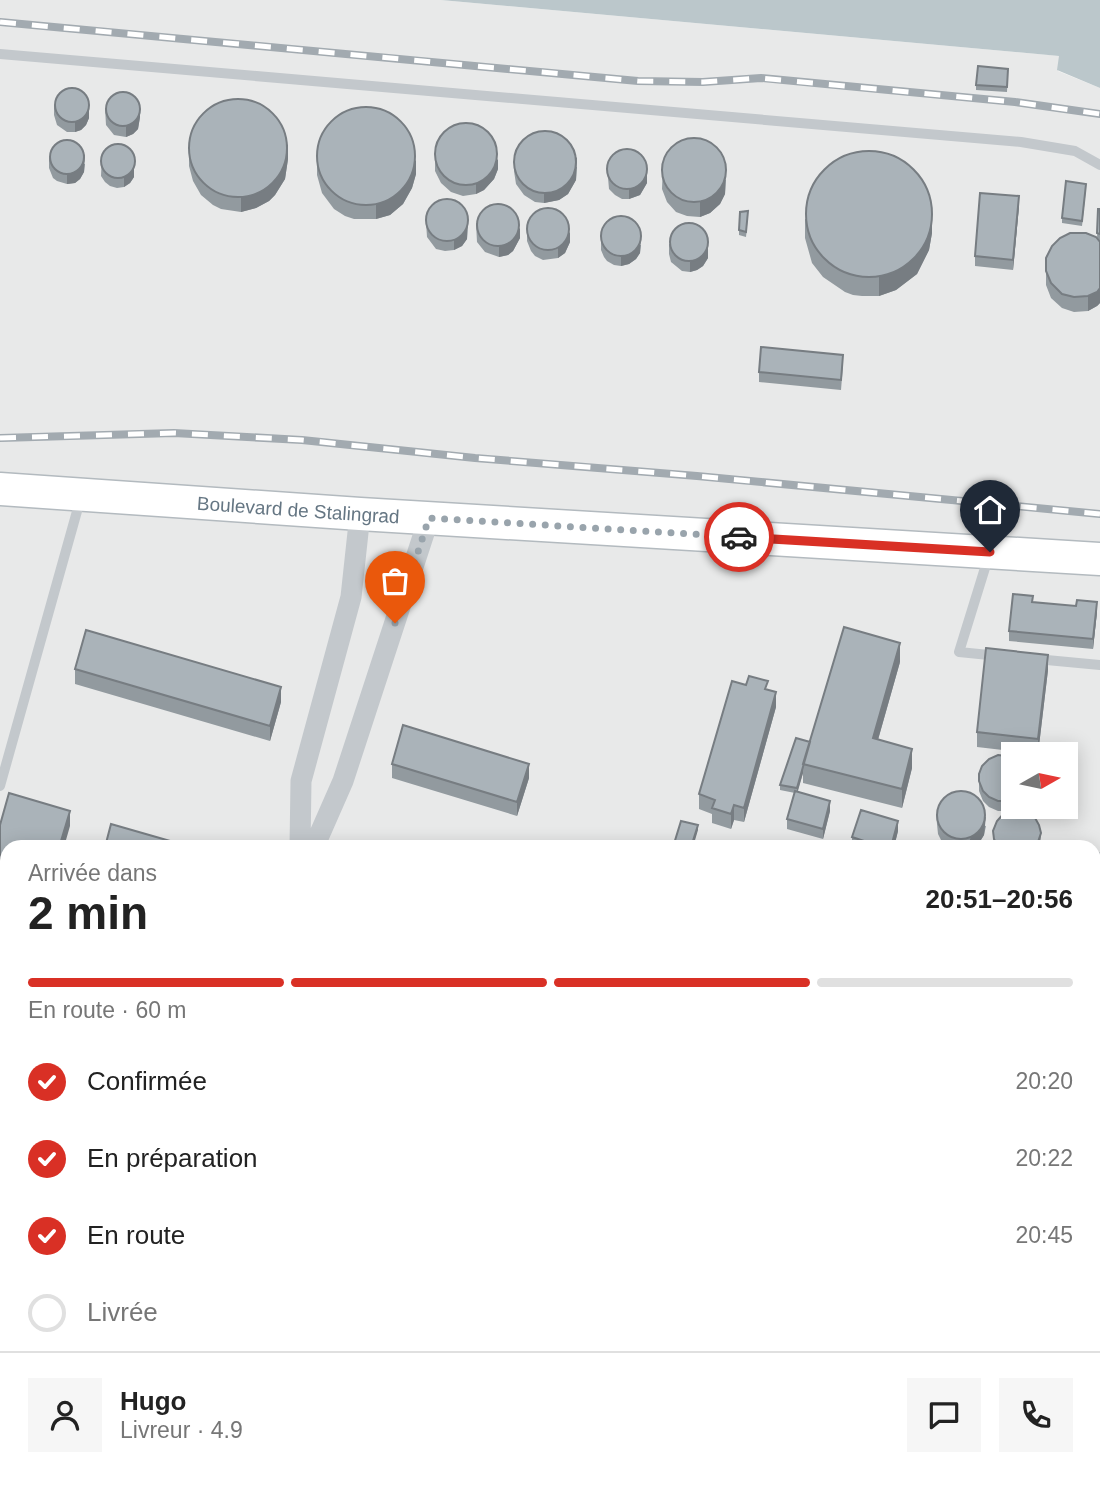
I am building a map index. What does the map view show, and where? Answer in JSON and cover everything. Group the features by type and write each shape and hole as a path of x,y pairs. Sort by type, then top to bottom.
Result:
{"street":[{"name":"Boulevard de Stalingrad","path":"0,489 1100,559"},
{"path":"300,840 301,781 351,597 359,513"},
{"path":"317,840 343,781 429,518"}],"lane":[{"path":"0,54 1021,142 1075,150 1100,165"},
{"path":"0,786 82,495"},
{"path":"990,552 959,652 1010,657"},
{"path":"1023,658 1100,665"}],"shaded area":[{"path":"0,0 441,0 1060,56 1058,71 1100,88 1100,840 0,840"},
{"path":"441,0 1100,0 1100,88 1057,70 1059,56"}],"building":[{"path":"978,66 1008,69 1007,87 976,85"},
{"path":"72,88 84,93 89,105 84,117 72,122 60,117 55,105 60,93"},
{"path":"123,92 135,97 140,109 135,121 123,126 111,121 106,109 111,97"},
{"path":"238,99 257,103 273,113 283,129 287,148 283,167 273,183 257,193 238,197 219,193 203,183 193,167 189,148 193,129 203,113 219,103"},
{"path":"366,107 385,111 401,121 411,137 415,156 411,175 401,191 385,201 366,205 347,201 331,191 321,175 317,156 321,137 331,121 347,111"},
{"path":"460,123 472,123 488,132 495,142 495,166 488,176 472,185 460,185 449,180 440,171 435,160 435,148 440,137 449,128"},
{"path":"539,131 551,131 567,140 574,150 574,174 567,184 551,193 539,193 528,188 519,179 514,168 514,156 519,145 528,136"},
{"path":"694,138 712,144 720,152 726,170 720,188 712,196 694,202 676,196 668,188 662,170 668,152 676,144"},
{"path":"67,140 79,145 84,157 79,169 67,174 55,169 50,157 55,145"},
{"path":"118,144 130,149 135,161 130,173 118,178 106,173 101,161 106,149"},
{"path":"627,149 641,155 647,169 641,183 627,189 613,183 607,169 613,155"},
{"path":"869,151 893,156 913,170 927,190 932,214 927,238 913,258 893,272 869,277 845,272 825,258 811,238 806,214 811,190 825,170 845,156"},
{"path":"1066,181 1086,184 1082,221 1062,218"},
{"path":"980,193 1019,196 1013,260 975,256"},
{"path":"447,199 462,205 468,220 462,235 447,241 432,235 426,220 432,205"},
{"path":"498,204 513,210 519,225 513,240 498,246 483,240 477,225 483,210"},
{"path":"548,208 563,214 569,229 563,244 548,250 533,244 527,229 533,214"},
{"path":"1100,209 1100,234 1097,233"},
{"path":"748,211 746,232 739,230 740,212"},
{"path":"621,216 635,222 641,236 635,250 621,256 607,250 601,236 607,222"},
{"path":"689,223 703,228 708,242 703,256 689,261 675,256 670,242 675,228"},
{"path":"1070,233 1086,233 1100,242 1100,288 1088,296 1062,294 1051,283 1046,271 1046,258 1052,246"},
{"path":"761,347 843,355 841,380 759,372"},
{"path":"1013,594 1033,596 1032,602 1076,606 1077,600 1097,602 1093,639 1009,631"},
{"path":"844,627 900,643 873,738 912,749 902,789 803,764"},
{"path":"86,630 281,687 270,726 75,669"},
{"path":"986,648 1048,655 1038,739 977,732"},
{"path":"749,676 768,681 765,689 776,692 744,808 734,805 731,814 712,808 715,800 699,794 732,681 746,685"},
{"path":"403,725 529,764 517,802 392,764"},
{"path":"796,738 810,742 797,788 780,785"},
{"path":"1001,755 1001,801 989,797 979,781 982,766 989,759"},
{"path":"795,791 830,801 823,829 787,819"},
{"path":"961,791 970,792 978,798 984,806 984,824 978,832 970,838 961,839 952,838 944,832 938,824 937,815 938,806 944,798 952,792"},
{"path":"9,793 70,811 61,840 0,840 0,825"},
{"path":"861,810 898,821 893,840 861,840 852,837"},
{"path":"1001,817 1001,819 1036,819 1041,833 1039,840 994,840 993,831"},
{"path":"681,821 698,825 693,840 675,840"},
{"path":"111,824 167,840 107,840"}],"railway":[{"path":"0,22 638,81 703,82 761,78 1015,102 1100,114"},
{"path":"0,438 174,433 302,440 1100,514"}],"way so far":[{"path":"395,623 429,518 739,537"}],"route":[{"path":"739,537 990,552"}]}
